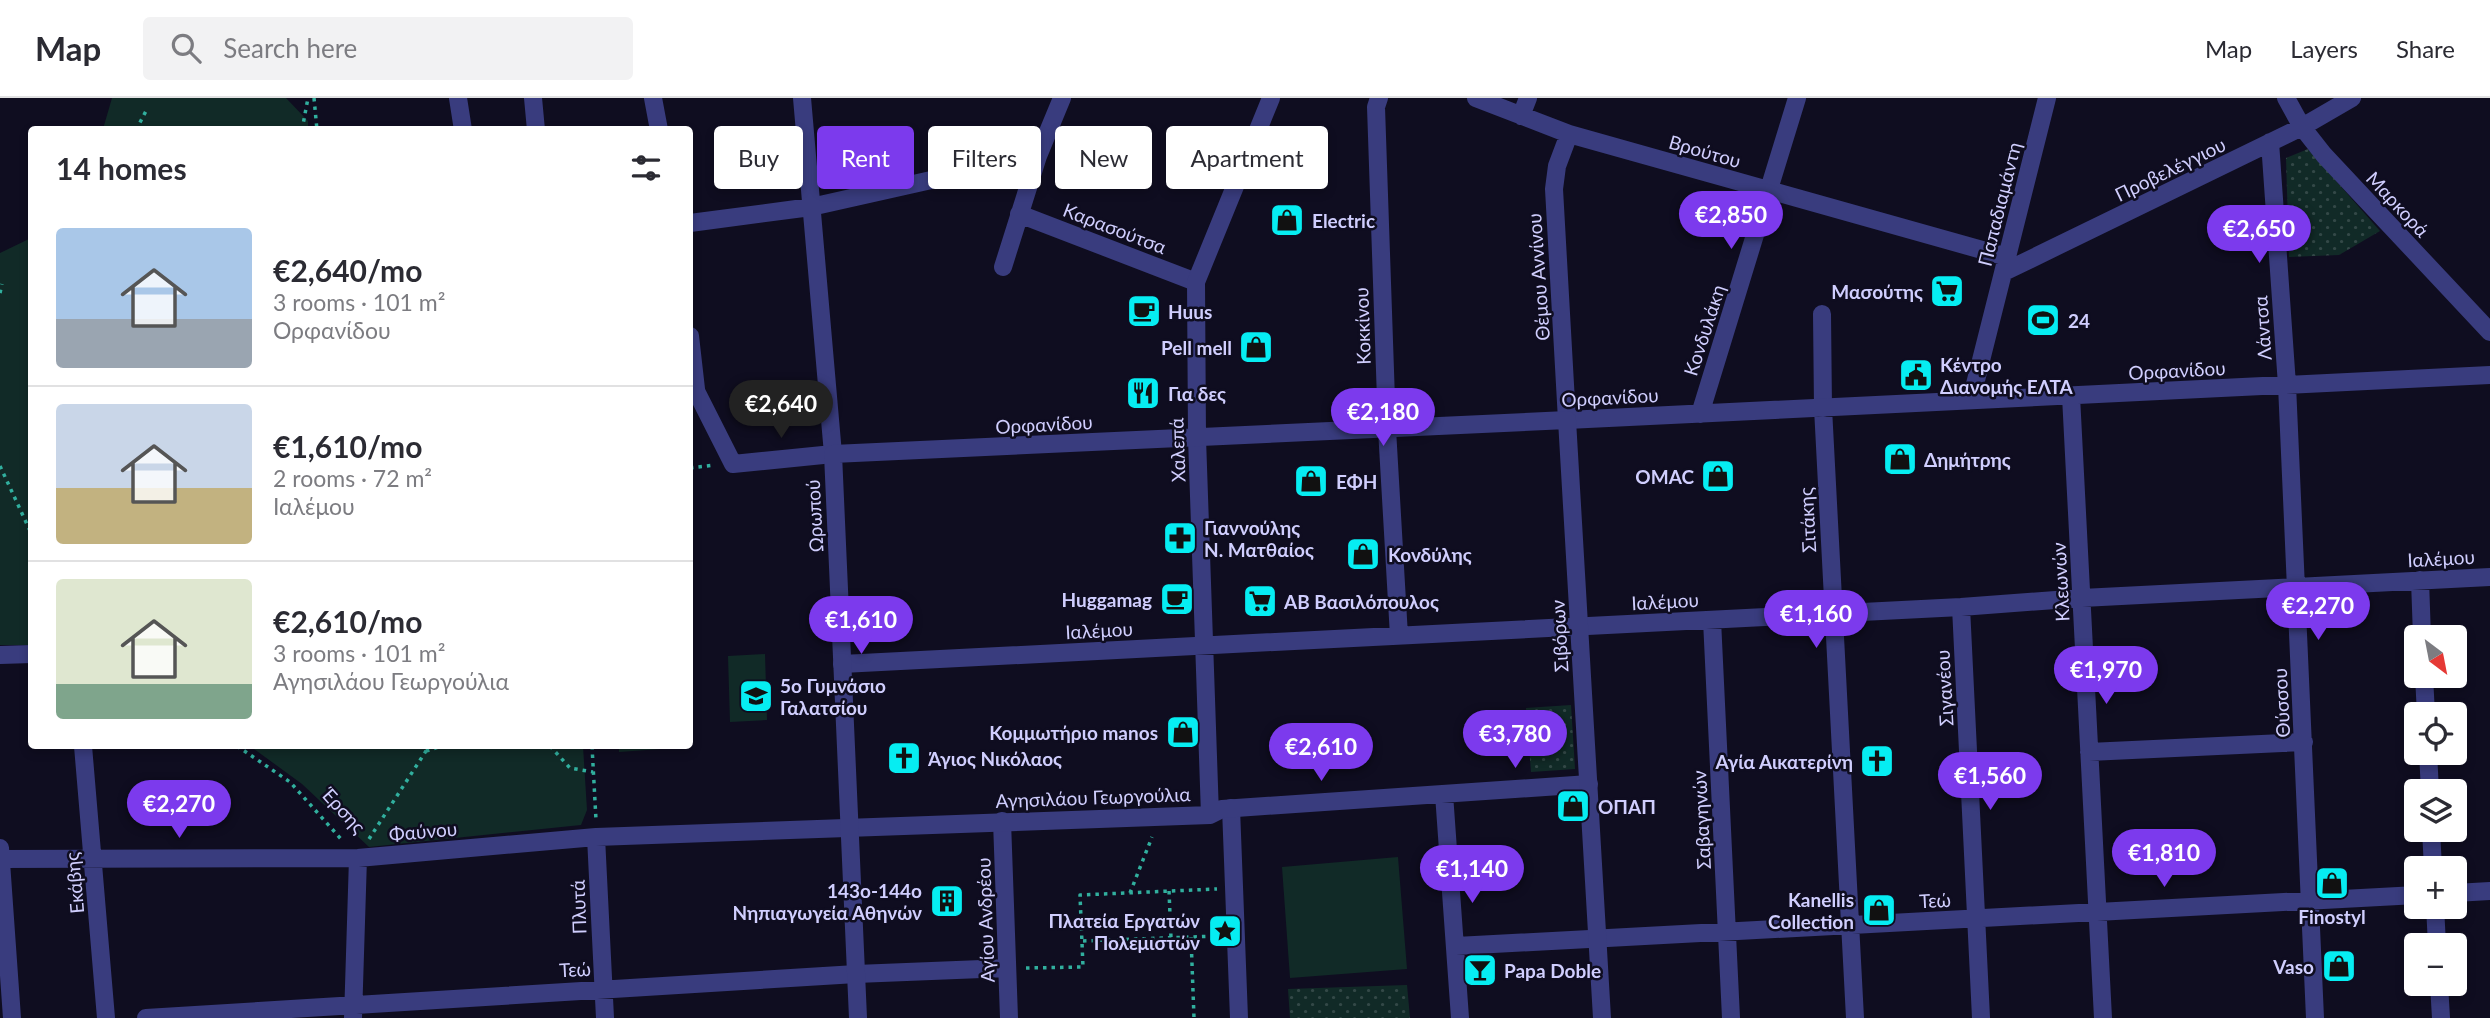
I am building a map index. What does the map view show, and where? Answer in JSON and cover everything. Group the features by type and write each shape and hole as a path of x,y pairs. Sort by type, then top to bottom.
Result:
{"street":[{"path":"458,98 462,126"},
{"path":"533,98 536,126"},
{"path":"653,98 658,126"},
{"name":"Ωρωπού","path":"802,98 833,454 858,1018"},
{"path":"1041,149 1062,98"},
{"name":"Χαλεπά","path":"1210,814 1197,438 1196,282 1271,98"},
{"name":"Κοκκίνου","path":"1379,98 1376,121 1387,429 1399,636"},
{"name":"Βρούτου","path":"1476,98 1569,134 1770,192 2005,265"},
{"path":"1521,116 1528,98"},
{"name":"Κονδυλάκη","path":"1700,414 1797,98"},
{"name":"Παπαδιαμάντη","path":"1970,401 2047,98"},
{"name":"Μαρκορά","path":"2286,98 2302,127 2324,155 2490,332"},
{"name":"Προβελέγγιου","path":"2005,265 2302,127 2352,98"},
{"name":"Θέμου Αννίνου","path":"1567,420 1554,189 1556,166 1569,134"},
{"name":"Λάντσα","path":"2270,142 2287,385"},
{"path":"693,223 811,207 928,181"},
{"path":"1003,267 1027,189"},
{"name":"Καρασούτσα","path":"1019,214 1196,282"},
{"name":"Σιτάκης","path":"1822,314 1823,408 1855,1018"},
{"name":"Ορφανίδου","path":"693,384 733,464 833,454 2490,375"},
{"name":"Θύσσου","path":"2287,385 2315,1018"},
{"name":"Κλεωνών","path":"2071,396 2103,1018"},
{"name":"Σιβόρων","path":"1567,420 1602,1018"},
{"name":"Ιαλέμου","path":"842,664 1833,614 2490,577"},
{"path":"2420,580 2422,625"},
{"name":"Σιγανέου","path":"1961,607 1981,1018"},
{"name":"Σαβαγηνών","path":"1712,620 1731,1018"},
{"path":"0,655 28,654"},
{"path":"2089,752 2304,742"},
{"name":"Εκάβης","path":"83,749 106,1018"},
{"name":"Αγησιλάου Γεωργούλια","path":"849,826 1210,814 1231,808 1589,784"},
{"path":"1444,794 1460,1018"},
{"path":"1231,808 1238,1018"},
{"name":"Αγίου Ανδρέου","path":"1002,821 1009,1018"},
{"name":"Φαύνου","path":"0,855 93,859 358,858 596,837 754,833 849,826"},
{"name":"Πλυτά","path":"596,837 605,1018"},
{"path":"0,855 12,1018"},
{"name":"Έρσης","path":"352,1011 358,858"},
{"path":"2467,892 2490,891"},
{"name":"Τεώ","path":"1455,946 2404,896"},
{"name":"Τεώ","path":"146,1018 352,1011 603,989 1007,968"},
{"path":"2436,1017 2438,996"}],"path":[{"path":"303,126 308,98"},
{"path":"314,98 317,126"},
{"path":"138,126 146,111"},
{"path":"0,293 2,284"},
{"path":"0,466 28,526"},
{"name":"Έρσης","path":"241,749 290,782 358,858"},
{"path":"358,858 426,751 432,749"},
{"path":"553,749 570,768 594,772"},
{"path":"592,749 596,837"},
{"path":"1130,893 1160,816"},
{"path":"1007,968 1083,967 1080,895 1233,889"},
{"path":"1169,891 1171,938"},
{"path":"1083,941 1235,935"},
{"path":"1191,937 1194,1018"}],"green space":[{"path":"112,98 286,98 308,121 308,126 104,126"},
{"path":"2308,149 2380,231 2339,255 2289,257 2286,158"},
{"path":"28,239 28,645 0,645 0,253"},
{"path":"765,654 767,720 730,722 728,656"},
{"path":"1571,705 1575,769 1531,772 1526,708"},
{"path":"254,749 583,749 587,810 581,825 369,847 302,784"},
{"path":"619,749 661,749 619,752"},
{"path":"1398,857 1407,969 1290,978 1282,867"},
{"path":"1407,985 1410,1018 1290,1018 1288,989"}],"place":[{"name":"Electric","path":"1287,220"},
{"name":"Μασούτης","path":"1947,291"},
{"name":"Huus","path":"1144,311"},
{"name":"24","path":"2043,320"},
{"name":"Pell mell","path":"1256,347"},
{"name":"Κέντρο Διανομής ΕΛΤΑ","path":"1916,375"},
{"name":"Για δες","path":"1143,393"},
{"name":"Δημήτρης","path":"1900,459"},
{"name":"OMAC","path":"1718,476"},
{"name":"ΕΦΗ","path":"1311,481"},
{"name":"Γιαννούλης Ν. Ματθαίος","path":"1180,538"},
{"name":"Κονδύλης","path":"1363,554"},
{"name":"Huggamag","path":"1177,599"},
{"name":"ΑΒ Βασιλόπουλος","path":"1260,601"},
{"name":"5ο Γυμνάσιο Γαλατσίου","path":"756,696"},
{"name":"Κομμωτήριο manos","path":"1183,732"},
{"name":"Άγιος Νικόλαος","path":"904,758"},
{"name":"Αγία Αικατερίνη","path":"1877,761"},
{"name":"ΟΠΑΠ","path":"1573,806"},
{"name":"Finostyl","path":"2332,883"},
{"name":"143ο-144ο Νηπιαγωγεία Αθηνών","path":"947,901"},
{"name":"Kanellis Collection","path":"1879,910"},
{"name":"Πλατεία Εργατών Πολεμιστών","path":"1225,931"},
{"name":"Vaso","path":"2339,966"},
{"name":"Papa Doble","path":"1480,970"}]}
